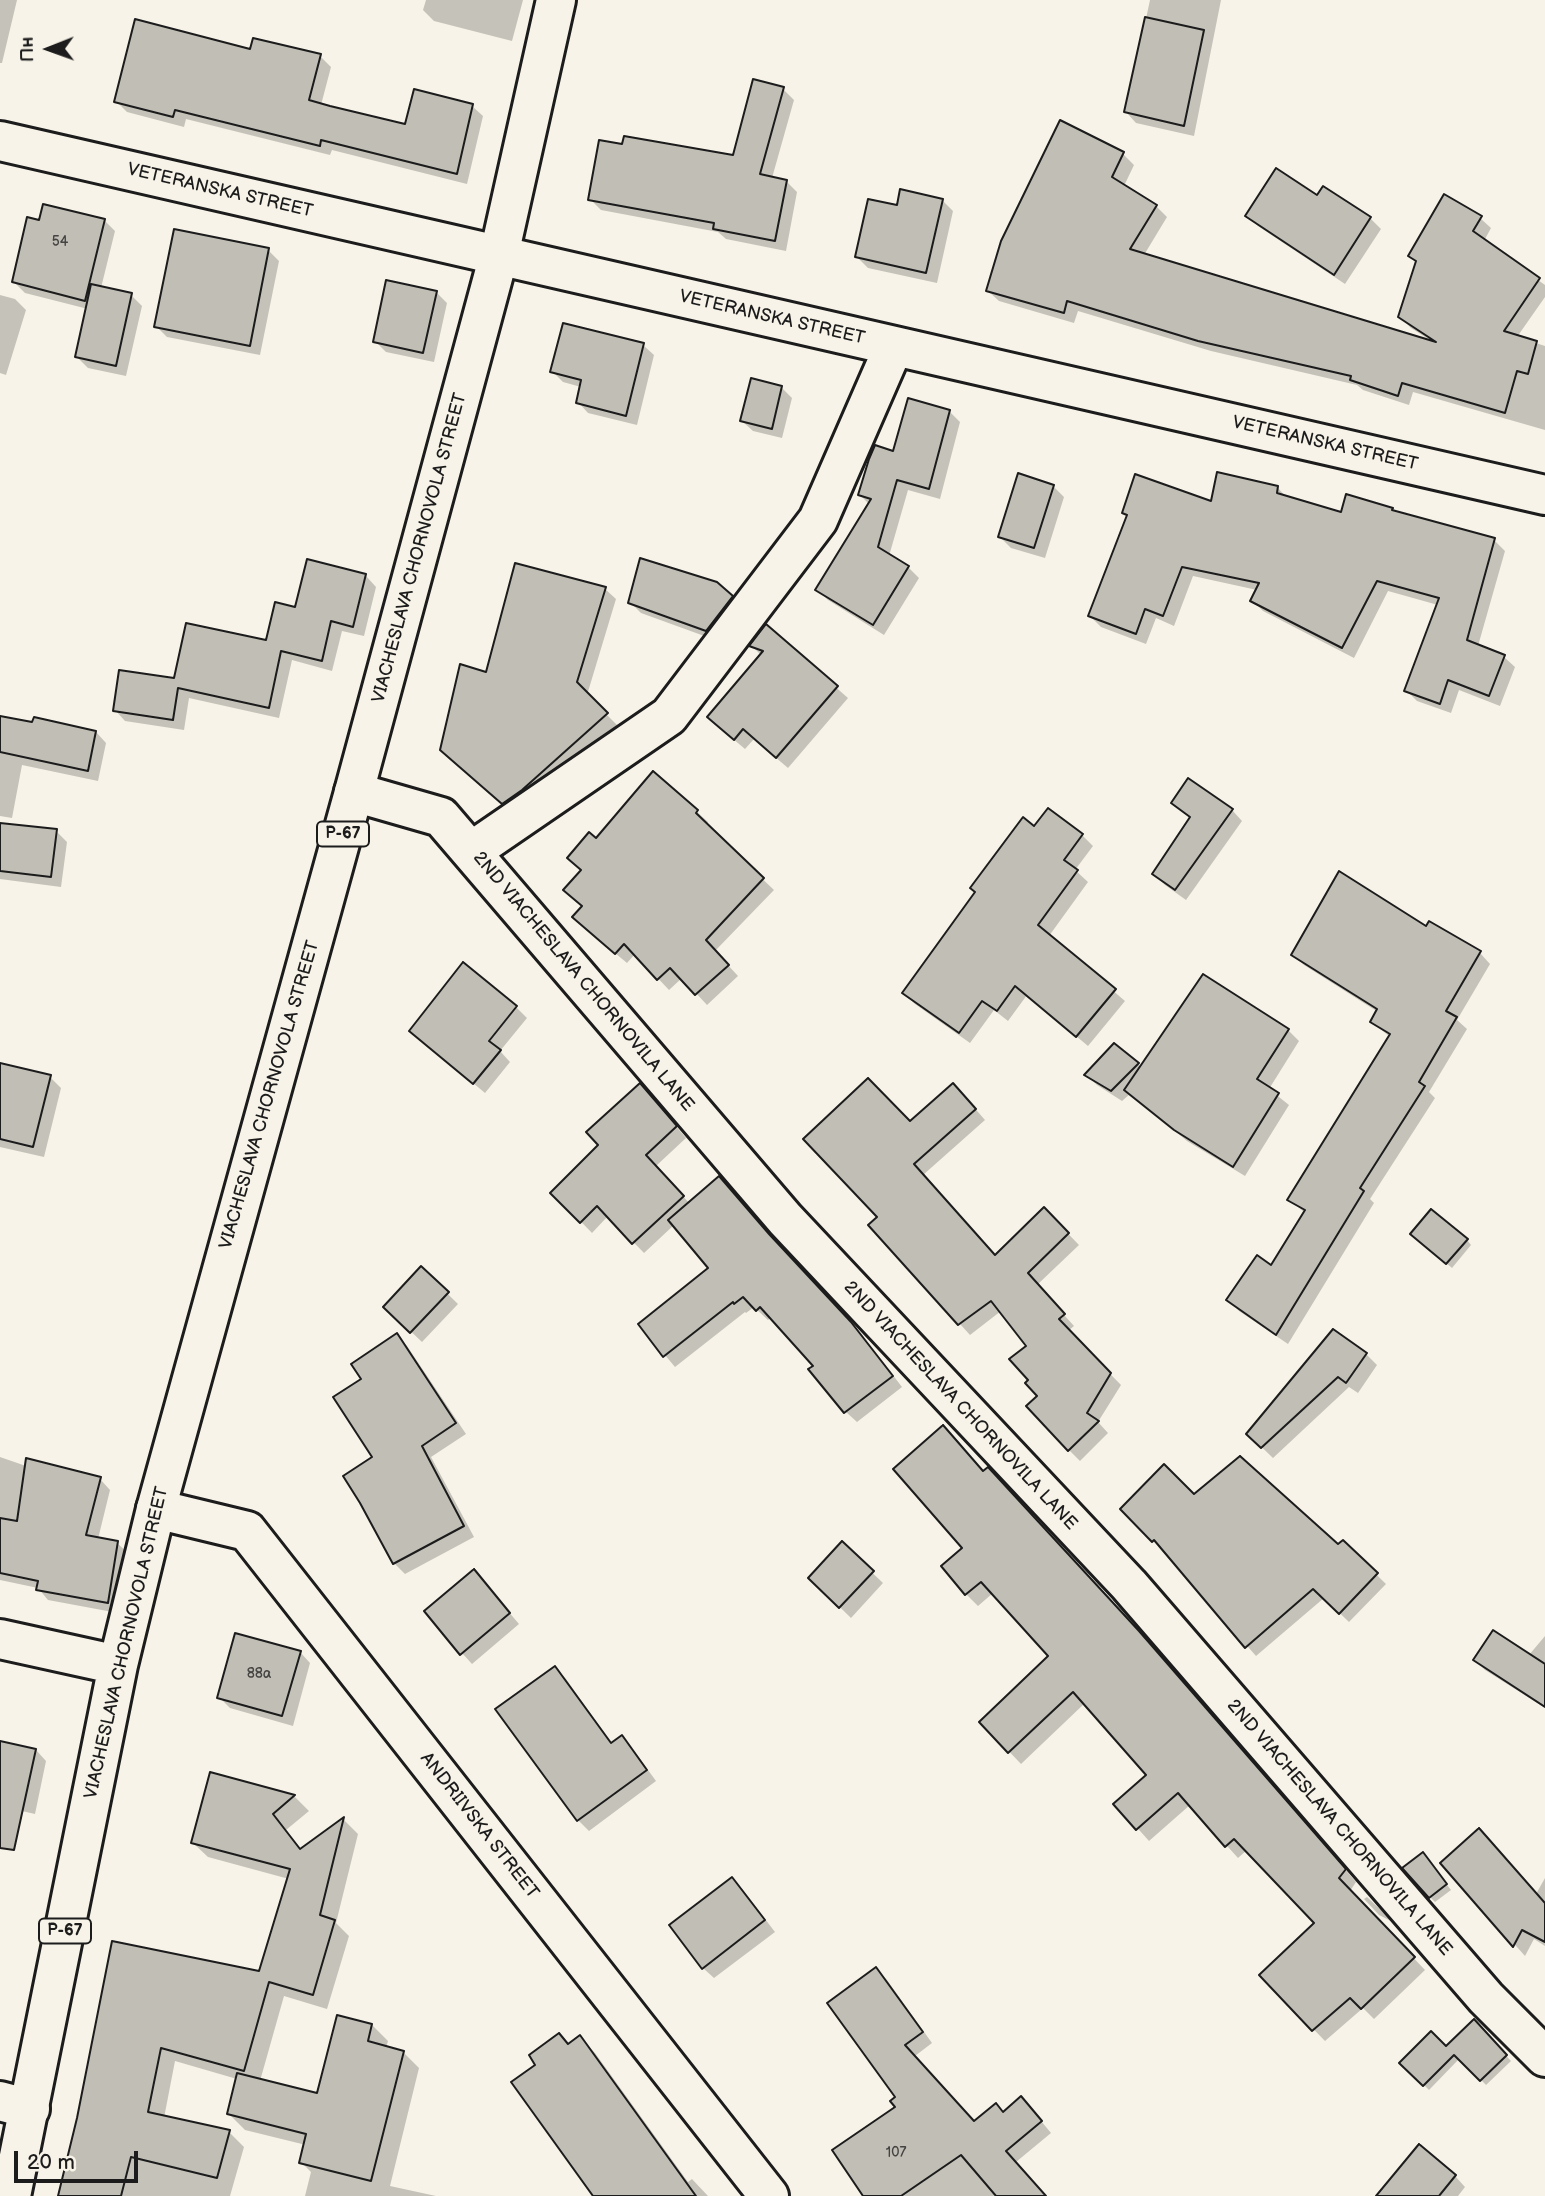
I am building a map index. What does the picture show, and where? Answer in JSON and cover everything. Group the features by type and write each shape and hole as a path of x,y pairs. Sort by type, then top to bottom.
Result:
{"street":[{"name":"VIACHESLAVA CHORNOVOLA STREET","path":"11,2196 15,2105 156,1509 499,255 556,0"},
{"name":"VETERANSKA STREET","path":"0,141 1545,495"},
{"path":"472,851 668,716 818,520 894,346"},
{"name":"2ND VIACHESLAVA CHORNOVILA LANE","path":"354,792 441,817 786,1219 1129,1585 1486,1998 1545,2057"},
{"name":"ANDRIIVSKA STREET","path":"156,1509 247,1531 769,2196"},
{"path":"0,1639 118,1665"}],"building":[{"path":"1145,17 1204,30 1184,126 1124,112"},
{"path":"135,19 250,49 253,38 321,54 309,100 330,106 405,124 414,89 473,104 457,174 321,140 320,146 175,110 173,117 114,102"},
{"path":"753,79 784,87 760,174 787,180 775,241 713,229 714,223 588,200 599,140 622,144 624,136 733,155"},
{"path":"1060,120 1124,152 1112,177 1157,205 1130,249 1436,342 1398,317 1416,261 1408,256 1444,194 1482,216 1473,231 1540,278 1504,331 1537,341 1528,374 1517,371 1505,413 1402,383 1398,396 1350,380 1351,376 1198,341 1067,301 1064,313 986,291 1001,241"},
{"path":"1276,168 1317,195 1323,186 1371,217 1334,275 1245,216"},
{"path":"900,189 943,199 926,273 855,257 868,199 897,205"},
{"path":"43,204 105,219 85,301 12,282 27,217 39,220"},
{"path":"174,229 269,248 250,346 154,327"},
{"path":"386,280 437,291 423,353 373,342"},
{"path":"91,284 132,293 116,366 75,357"},
{"path":"563,323 644,343 626,416 576,403 581,380 550,372"},
{"path":"751,378 782,386 772,429 740,421"},
{"path":"908,398 950,410 929,489 897,480 878,547 909,566 873,625 815,590 871,499 858,495 869,459 875,445 893,451"},
{"path":"1217,472 1278,486 1277,493 1341,512 1346,494 1393,508 1392,510 1495,538 1467,640 1505,655 1489,696 1448,680 1440,704 1404,691 1439,598 1377,581 1342,648 1250,601 1259,583 1182,567 1163,616 1145,609 1136,634 1088,616 1127,515 1122,513 1135,474 1211,501"},
{"path":"1018,473 1054,485 1034,548 998,537"},
{"path":"640,558 717,582 733,596 706,631 628,603"},
{"path":"307,559 366,574 353,627 331,621 322,661 281,651 269,708 178,688 173,720 113,711 119,670 174,678 186,623 266,640 275,602 295,607"},
{"path":"515,563 606,587 577,682 608,713 522,790 502,804 440,750 460,664 486,672"},
{"path":"766,624 838,686 776,758 743,729 734,740 707,717 763,651 749,646"},
{"path":"0,716 32,722 34,717 96,731 88,771 0,752"},
{"path":"653,771 698,810 696,813 764,878 706,940 729,965 695,995 670,968 657,980 624,944 615,954 572,917 582,906 563,890 581,870 567,858 589,832 596,838"},
{"path":"1188,778 1233,809 1175,890 1152,874 1190,817 1171,803"},
{"path":"1048,808 1083,834 1064,860 1078,870 1038,925 1116,989 1076,1037 1015,986 997,1011 982,1001 959,1033 902,993 975,892 970,888 1023,817 1034,826"},
{"path":"0,823 57,829 51,877 0,871"},
{"path":"1339,871 1426,926 1429,921 1481,951 1446,1011 1457,1017 1419,1082 1425,1086 1360,1188 1364,1191 1276,1335 1226,1300 1257,1255 1271,1265 1305,1210 1287,1200 1390,1034 1370,1022 1377,1009 1291,955"},
{"path":"463,962 517,1006 489,1041 501,1050 473,1084 409,1031"},
{"path":"1203,974 1289,1029 1257,1079 1279,1093 1233,1167 1174,1130 1124,1090"},
{"path":"1114,1043 1139,1063 1111,1091 1084,1075"},
{"path":"0,1063 51,1075 33,1147 0,1139"},
{"path":"868,1078 910,1121 953,1083 976,1109 914,1164 995,1255 1044,1207 1069,1233 1028,1273 1065,1314 1059,1319 1111,1373 1087,1413 1099,1421 1068,1451 1026,1406 1037,1396 1025,1383 1028,1380 1009,1359 1026,1346 991,1301 958,1325 868,1225 877,1217 803,1139"},
{"path":"640,1083 677,1126 646,1155 684,1196 632,1244 597,1206 580,1223 550,1193 598,1145 586,1132"},
{"path":"719,1176 851,1322 893,1376 844,1413 808,1369 813,1366 760,1307 756,1311 743,1297 663,1357 638,1324 708,1268 668,1220"},
{"path":"1431,1209 1468,1239 1446,1264 1410,1234"},
{"path":"421,1266 449,1292 410,1333 383,1307"},
{"path":"1333,1329 1367,1353 1346,1383 1338,1377 1261,1448 1246,1434"},
{"path":"397,1333 456,1423 422,1446 464,1526 393,1564 343,1476 372,1457 333,1397 361,1379 351,1364"},
{"path":"943,1425 983,1471 988,1467 1139,1631 1346,1869 1339,1878 1415,1957 1361,2009 1350,1998 1312,2031 1259,1975 1314,1923 1234,1839 1225,1847 1178,1793 1136,1830 1113,1804 1146,1775 1073,1692 1008,1753 979,1722 1048,1656 981,1582 965,1595 941,1566 962,1548 893,1469"},
{"path":"1240,1456 1338,1544 1343,1540 1378,1573 1339,1614 1313,1589 1245,1648 1154,1540 1152,1542 1120,1509 1164,1464 1194,1494"},
{"path":"26,1458 101,1477 86,1535 118,1541 108,1603 36,1590 38,1581 0,1573 0,1518 17,1521"},
{"path":"842,1541 874,1571 839,1608 808,1578"},
{"path":"474,1569 510,1613 460,1655 424,1611"},
{"path":"1493,1630 1545,1664 1545,1707 1473,1660"},
{"path":"235,1633 301,1651 282,1716 217,1698"},
{"path":"555,1666 611,1743 622,1735 647,1770 577,1821 495,1709"},
{"path":"0,1741 36,1749 14,1850 0,1848"},
{"path":"210,1772 295,1795 273,1814 300,1849 344,1817 320,1915 335,1920 313,1995 269,1982 244,2071 161,2048 148,2112 230,2130 217,2178 131,2157 121,2196 58,2196 77,2118 112,1941 259,1971 290,1869 191,1843"},
{"path":"1479,1828 1545,1903 1545,1942 1522,1930 1513,1947 1440,1863"},
{"path":"1423,1852 1447,1884 1429,1898 1402,1868"},
{"path":"732,1877 765,1920 702,1969 669,1925"},
{"path":"876,1967 923,2032 905,2045 974,2121 996,2103 1003,2112 1021,2096 1042,2121 1006,2151 1046,2196 996,2196 961,2155 901,2196 863,2196 832,2150 895,2107 890,2101 895,2097 827,2003"},
{"path":"337,2015 372,2024 368,2041 404,2051 371,2181 299,2163 306,2134 227,2114 237,2073 317,2093"},
{"path":"1474,2019 1507,2055 1480,2081 1454,2055 1423,2086 1399,2063 1431,2031 1446,2046"},
{"path":"559,2033 568,2044 580,2035 696,2196 593,2196 511,2082 535,2065 529,2055"},
{"path":"1419,2144 1456,2175 1439,2196 1376,2196"}]}
